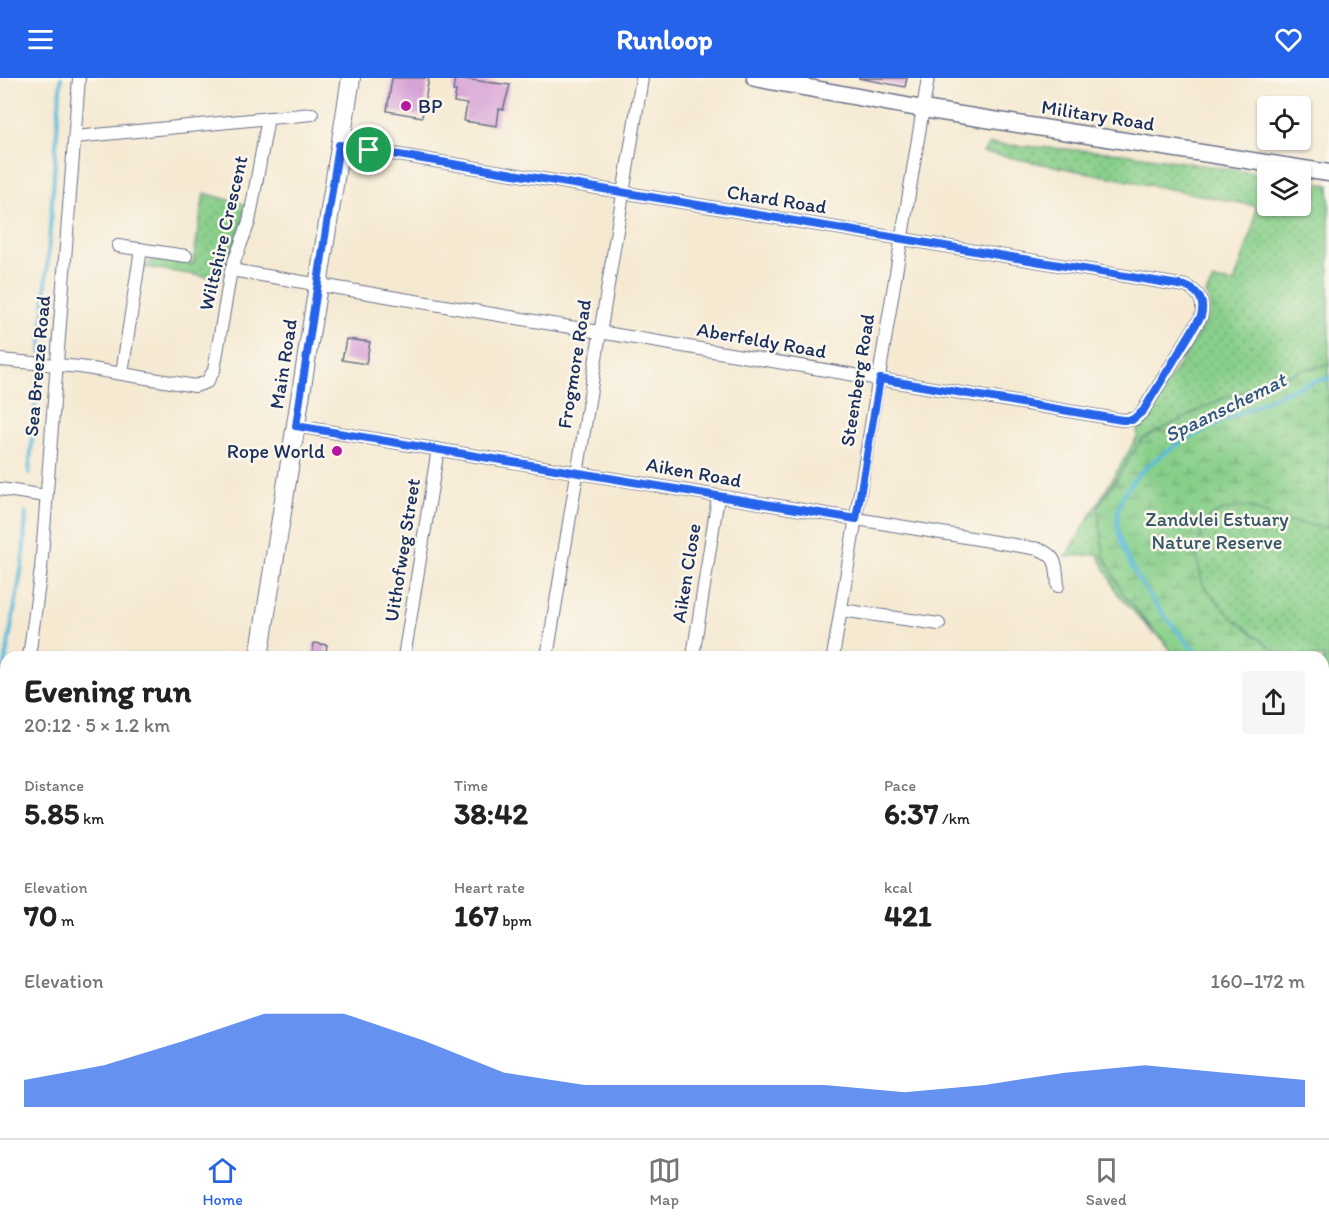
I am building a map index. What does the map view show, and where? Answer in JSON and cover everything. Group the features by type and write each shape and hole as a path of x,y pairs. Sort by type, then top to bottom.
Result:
{"main road":[{"name":"Main Road","path":"260,651 351,78"},
{"name":"Military Road","path":"755,78 923,109 1329,173"}],"street":[{"name":"Sea Breeze Road","path":"30,651 42,569 79,78"},
{"name":"Frogmore Road","path":"548,651 642,78"},
{"name":"Steenberg Road","path":"834,651 928,78"},
{"path":"75,136 312,114"},
{"name":"Wiltshire Crescent","path":"0,360 122,373 195,386 207,382 214,370 231,270 249,222 268,118"},
{"name":"Chard Road","path":"339,145 1185,286 1193,289 1202,301"},
{"path":"118,246 186,256"},
{"path":"122,373 141,249"},
{"name":"Aberfeldy Road","path":"231,270 1122,420 1132,420 1143,411 1201,316 1202,301"},
{"name":"Aiken Road","path":"296,426 577,471 1046,552 1056,562 1058,586"},
{"name":"Uithofweg Street","path":"405,651 438,449"},
{"path":"0,489 46,496"},
{"name":"Aiken Close","path":"694,651 718,497"},
{"path":"841,610 939,624"}],"green space":[{"name":"Zandvlei Estuary Nature Reserve","path":"990,144 1122,153 1257,173 1257,216 1311,216 1311,182 1329,185 1329,651 1172,651 1137,610 1154,634 1117,593 1098,554 1066,557 1138,436 1136,425 1146,418 1208,318 1211,308 1206,293 1213,280 1234,283 1253,228 1256,206 983,152"},
{"path":"204,193 246,205 242,226 220,279 145,267 149,262 160,259 193,264"},
{"path":"1329,365 1329,528 1279,520 1250,507 1223,510 1205,520 1196,554 1203,585 1231,617 1275,651 1172,651 1123,594 1104,556 1098,507 1142,439 1224,398 1308,368"}],"building":[{"path":"392,78 429,78 422,117 387,111"},
{"path":"455,78 510,85 503,110 499,109 497,126 464,121 467,104 454,102"},
{"path":"858,78 907,78 905,87"},
{"path":"346,339 370,342 366,364 342,360"},
{"path":"314,643 327,645 326,651 313,651"}],"waterway":[{"path":"41,353 61,78"},
{"path":"29,473 38,376"},
{"name":"Spaanschemat","path":"1195,651 1148,593 1131,565 1117,527 1120,503 1130,485 1162,454 1203,430 1273,398 1306,384 1329,378"},
{"path":"7,651 23,560 26,513"}],"place":[{"name":"BP","path":"406,106"},
{"name":"Rope World","path":"337,451"}],"route":[{"path":"339,145 369,150 1185,286 1198,294 1203,308 1201,316 1143,411 1132,420 880,379 856,519 296,426 339,145"}]}
